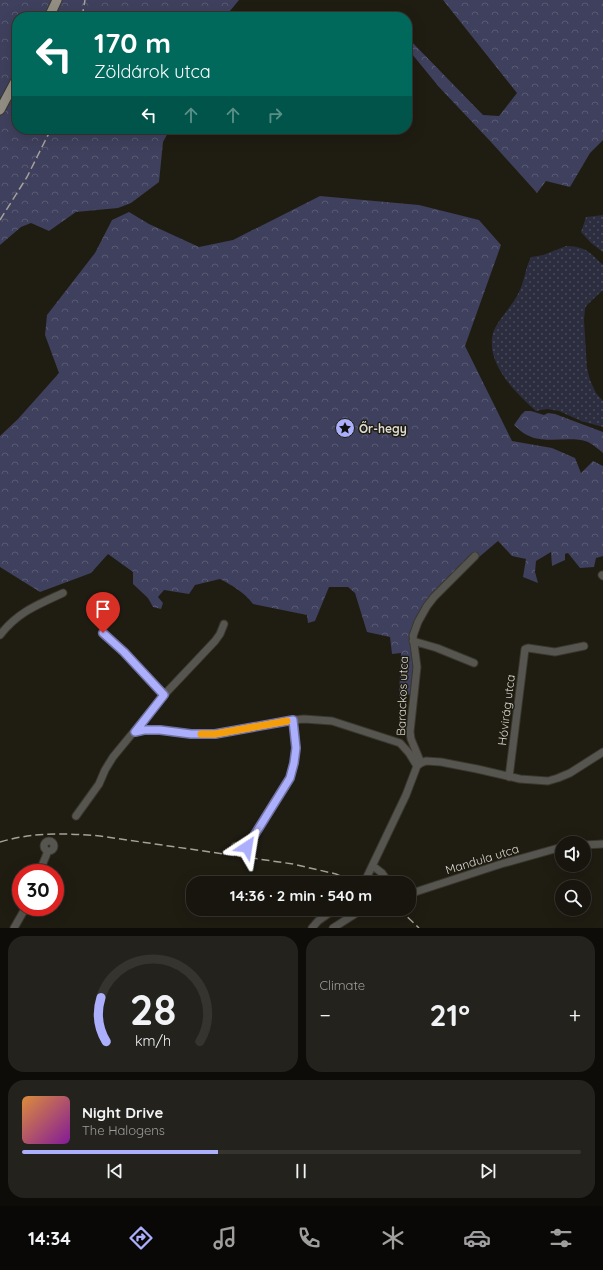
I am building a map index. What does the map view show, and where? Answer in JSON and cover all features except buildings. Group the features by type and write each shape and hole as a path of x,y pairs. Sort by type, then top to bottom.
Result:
{"main road":[{"path":"51,12 57,0"},
{"path":"0,110 12,87"}],"street":[{"name":"Barackos utca","path":"419,764 410,732 417,667 413,636 418,622 427,606 475,556"},
{"path":"0,635 30,608 63,593"},
{"path":"76,816 99,784 112,758 164,695 215,641 224,624"},
{"path":"102,633 124,652 164,695"},
{"path":"413,641 437,648 474,663"},
{"name":"Hóvirág utca","path":"509,777 525,649 528,648 555,652 584,646"},
{"name":"Barackos utca","path":"293,720 304,719 332,722 400,743 419,764"},
{"path":"135,732 144,730 160,730 191,734 215,734 293,720 296,748 290,778 247,847 243,848 235,846"},
{"path":"368,876 419,764 426,761 441,762 490,771 509,777 548,781 570,773 603,752"},
{"path":"591,845 603,844"},
{"name":"Mandula utca","path":"416,892 494,866 555,849"},
{"path":"43,864 48,851"},
{"path":"373,866 384,876"},
{"path":"14,928 21,916"},
{"path":"312,928 325,916"},
{"path":"333,928 352,916"}],"shaded area":[{"path":"603,215 603,252 591,243 581,232 586,217"},
{"path":"566,246 579,247 587,251 603,265 603,290 587,305 584,320 587,368 590,380 596,393 603,401 603,427 581,421 559,411 547,409 536,411 510,385 496,363 493,352 492,340 495,328 519,292 531,257 543,255"}],"green space":[{"path":"0,0 239,0 229,12 12,12 12,134 167,134 163,142 159,182 131,203 118,208 76,212 49,231 31,223 21,227 0,245"},
{"path":"443,0 603,0 603,140 590,153 570,187 546,181 537,193 439,87 412,54 412,42 483,115 499,116 517,93"},
{"path":"320,196 419,205 479,220 501,245 465,346 512,441 552,448 575,458 581,473 593,461 603,466 603,556 596,558 594,567 580,568 568,553 565,554 565,560 552,566 551,552 536,561 535,572 538,583 523,577 526,559 512,556 498,541 425,603 411,636 415,667 412,694 399,696 401,653 392,654 390,637 367,632 355,593 348,587 329,587 315,621 308,623 307,615 253,604 242,593 220,579 195,585 189,594 164,590 158,597 163,603 161,609 153,607 148,598 133,584 133,572 108,554 91,573 40,592 0,567 0,436 18,419 59,373 45,335 47,315 95,253 112,220 129,212 149,224 199,247 233,240"},
{"path":"525,411 531,411 544,415 548,413 555,414 603,432 603,453 590,443 581,440 549,440 534,438 525,434 514,425"}],"railway":[{"path":"83,12 85,0"},
{"path":"0,220 27,177 48,134"},
{"path":"0,842 25,836 50,834 100,836 293,864 341,876"},
{"path":"406,916 419,928"}],"slow traffic":[{"path":"201,734 215,734 287,721"}],"place":[{"name":"Őr-hegy","path":"345,428"}],"route":[{"path":"103,633 124,652 164,695 135,732 144,730 160,730 199,735 215,734 293,720 296,748 290,778 270,809 253,840 247,847"}]}
